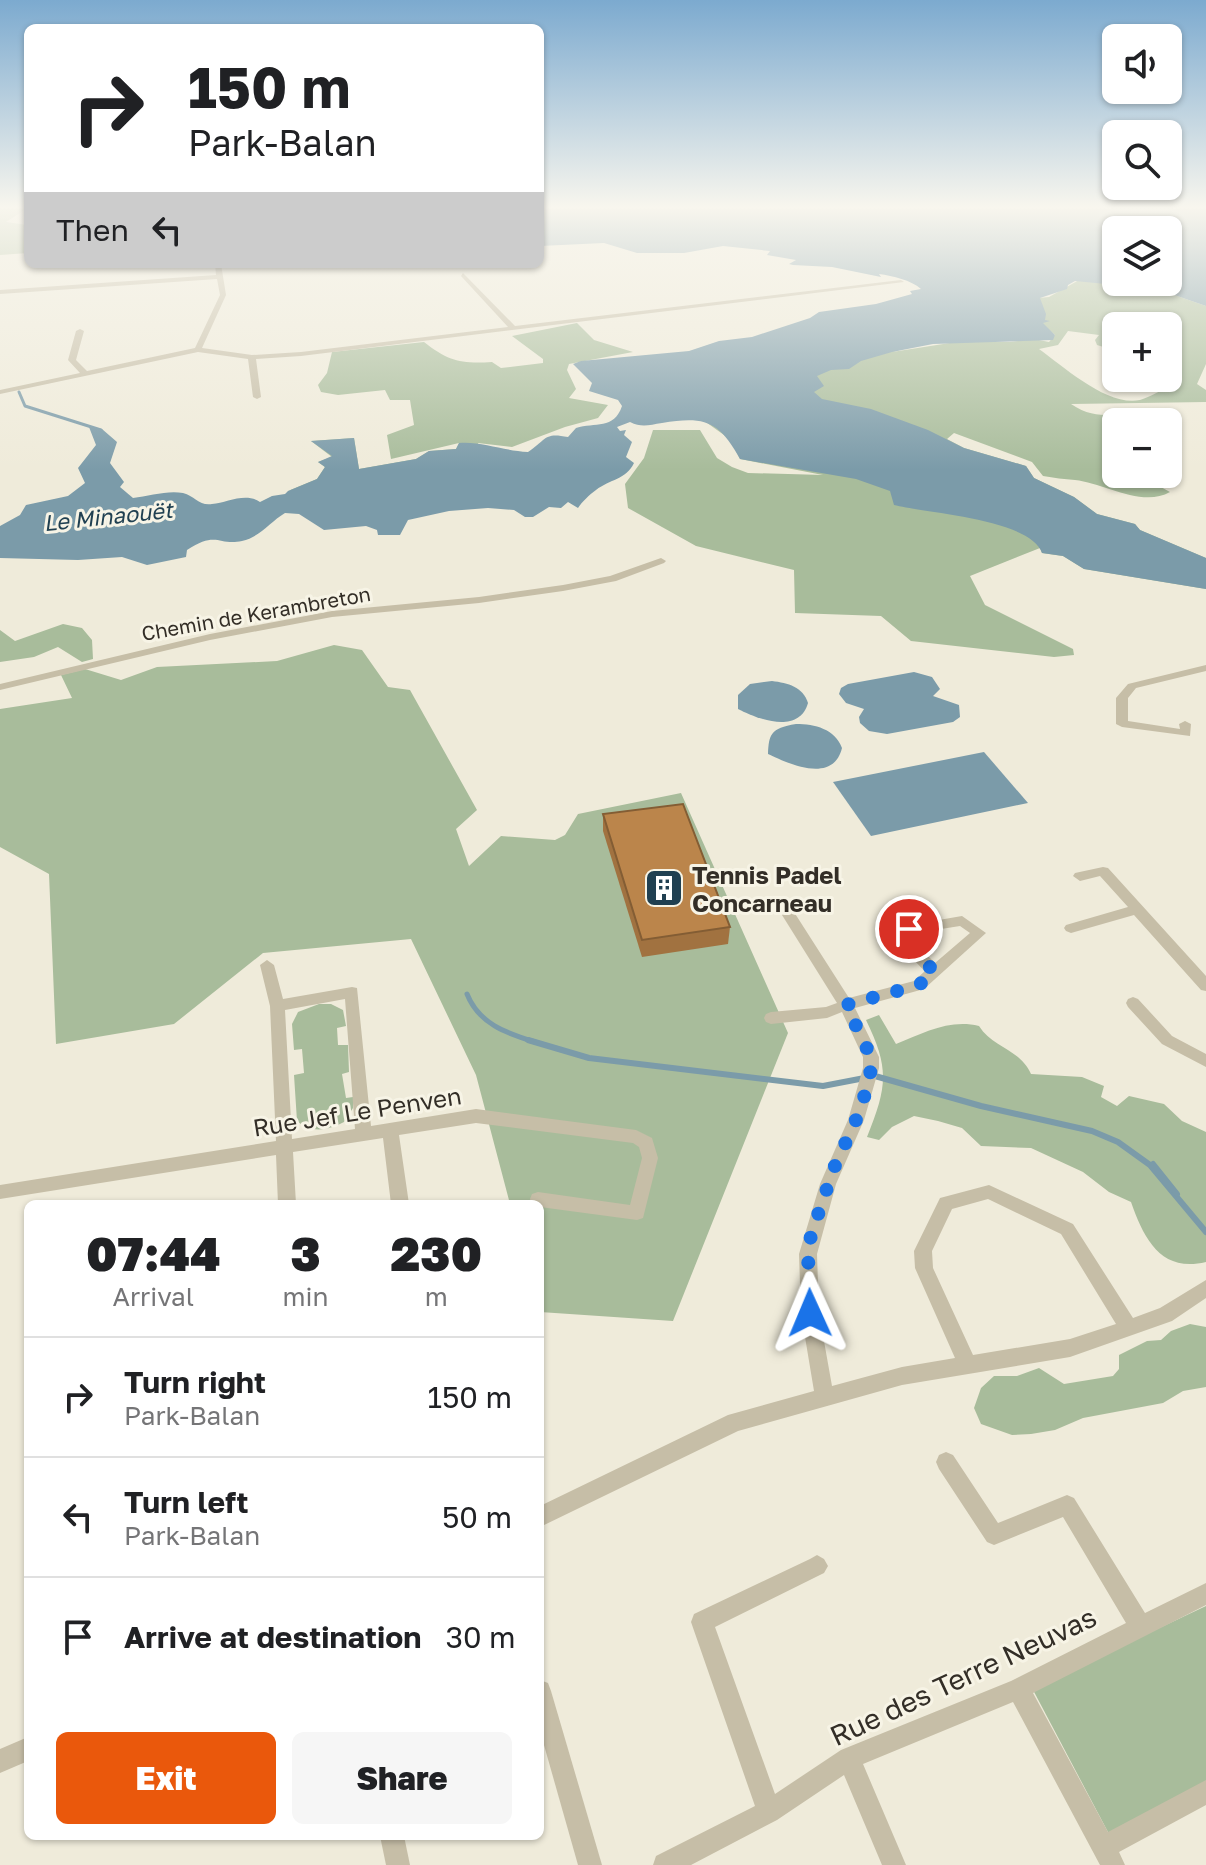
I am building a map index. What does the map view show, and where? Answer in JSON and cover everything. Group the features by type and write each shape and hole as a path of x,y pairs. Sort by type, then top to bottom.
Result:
{"street":[{"path":"198,350 223,296"},
{"path":"483,296 513,328"},
{"path":"0,392 198,350 252,357 301,354 783,296"},
{"path":"80,331 72,360 84,373"},
{"path":"252,357 257,397"},
{"name":"Chemin de Kerambreton","path":"0,687 210,637 332,614 479,600 563,588 612,579 661,561"},
{"path":"1185,724 1186,734 1122,724 1122,698 1132,686 1206,668"},
{"path":"1080,876 1103,871 1206,986"},
{"path":"1071,928 1138,909"},
{"path":"789,915 846,1005 871,1057 871,1068 856,1120 828,1184 808,1254 810,1313 824,1396"},
{"path":"771,1018 827,1012 919,985 979,933 962,921 909,929 909,937 922,962 935,971"},
{"path":"267,965 277,1006 287,1200"},
{"path":"277,1006 352,992 364,1134"},
{"path":"1133,1003 1167,1040 1206,1061"},
{"name":"Rue Jef Le Penven","path":"0,1192 476,1116 636,1137 646,1143 650,1158 637,1213 538,1199"},
{"path":"390,1130 399,1200"},
{"path":"968,1365 924,1268 923,1251 946,1203 989,1192 1067,1229 1129,1328"},
{"path":"544,1515 735,1422 902,1376 1070,1348 1166,1315 1206,1288"},
{"path":"946,1462 994,1535 1067,1505 1140,1625"},
{"path":"769,1812 702,1622 817,1566"},
{"name":"Rue des Terre Neuvas","path":"665,1865 769,1812 849,1758 1018,1689 1206,1594"},
{"path":"1018,1689 1108,1856 1206,1792"},
{"path":"544,1705 590,1865"},
{"path":"0,1761 24,1751"},
{"path":"849,1758 894,1865"},
{"path":"393,1840 398,1865"}],"green space":[{"path":"1051,296 1177,296 1206,306 1206,364 1197,384 1206,390 1206,402 1071,404 1102,415 1102,487 1043,476 1032,462 954,433 947,439 964,448 1026,466 1034,478 1074,497 1097,514 1135,524 1140,530 1206,558 1206,589 1084,569 1063,556 1042,553 1040,548 970,576 985,605 1073,649 1074,655 1054,657 911,641 881,616 795,613 794,570 696,546 628,508 625,484 644,458 653,430 700,430 717,458 748,473 823,475 740,459 731,440 703,420 750,378 955,335 892,352 956,342 1034,339 1049,342 1055,335 1041,323 1045,320 1039,298"},
{"path":"577,323 594,340 633,352 569,364 567,370 576,389 569,398 608,405 598,418 512,447 478,443 479,447 493,448 288,491 317,479 325,467 318,462 332,457 311,441 354,438 359,469 416,459 429,451 456,449 459,443 391,459 387,435 414,425 410,400 390,400 385,390 338,395 321,392 318,385 327,373 332,352 424,342 455,360 492,362 501,368 543,363 543,359 512,336"},
{"path":"1106,488 1163,488 1170,492 1147,497"},
{"path":"63,624 82,628 92,640 93,659 82,662 58,647 34,657 0,662 0,630 15,641"},
{"path":"334,645 362,650 388,687 410,690 477,810 456,829 469,866 501,836 555,840 565,835 578,814 681,793 788,1033 673,1321 544,1312 544,1200 509,1200 476,1075 411,939 263,953 174,1024 56,1044 49,874 0,847 0,709 72,698 61,675 85,669 121,680 157,667 277,661"},
{"path":"319,1004 331,1004 343,1010 346,1026 337,1028 338,1045 348,1045 349,1072 342,1074 346,1098 353,1097 353,1108 344,1122 320,1129 308,1128 297,1121 294,1075 304,1073 302,1049 294,1050 292,1024 298,1012"},
{"path":"879,1015 896,1044 947,1026 979,1026 991,1039 1020,1059 1031,1074 1082,1077 1104,1086 1101,1097 1117,1106 1129,1096 1164,1104 1182,1121 1206,1132 1206,1262 1190,1264 1166,1258 1156,1250 1142,1229 1131,1202 1109,1192 1083,1172 1031,1148 981,1146 962,1128 914,1116 892,1127 879,1140 867,1137 879,1105 883,1078 879,1052 866,1020"},
{"path":"1190,1324 1206,1327 1206,1387 1183,1391 1163,1403 1083,1418 1055,1430 1031,1434 1012,1435 981,1424 974,1408 981,1388 994,1376 1017,1376 1039,1368 1064,1384 1113,1376 1119,1369 1119,1355 1147,1341 1161,1340 1171,1331"},
{"path":"1206,1606 1206,1783 1109,1834 1032,1688"}],"water":[{"name":"Le Minaouët","path":"905,296 1046,296 1040,298 1045,320 1050,321 1043,323 1055,335 1053,340 933,344 892,352 861,361 849,369 831,370 817,376 824,386 814,392 822,399 871,409 928,430 964,448 1026,466 1034,478 1074,497 1097,514 1135,524 1140,530 1206,558 1206,589 1084,569 1063,556 1042,553 1034,542 1019,532 976,519 894,505 890,491 856,479 740,459 717,429 700,421 689,420 646,426 630,422 617,427 620,431 626,430 624,435 632,442 626,457 634,463 631,469 601,486 578,508 568,502 561,508 549,507 533,517 525,517 514,510 488,508 449,511 408,520 400,535 378,535 377,530 366,526 324,530 299,514 285,513 248,539 205,541 187,550 186,557 147,565 122,557 78,560 0,558 0,526 20,515 26,505 68,496 85,483 78,468 96,445 89,427 102,429 117,442 110,463 124,482 120,487 133,498 177,492 208,504 242,498 260,502 317,479 325,467 318,462 332,456 311,441 354,438 359,469 416,459 429,451 456,449 459,443 528,452 550,436 568,437 576,428 603,424 619,414 622,406 618,400 589,391 592,383 573,364 689,351 719,341 752,337 810,318 819,312 876,304"},
{"path":"1177,296 1206,296 1206,306"},
{"path":"914,672 932,677 940,689 933,696 959,705 960,717 953,722 887,734 869,731 860,723 859,717 864,709 846,703 839,694 841,688 848,684"},
{"path":"784,683 803,693 808,703 796,719 777,722 738,709 738,695 750,684"},
{"path":"796,724 817,727 835,736 842,748 837,759 820,769 797,766 768,754 773,733"},
{"path":"984,752 1028,803 871,836 833,782"}],"building":[{"name":"Tennis Padel Concarneau","path":"683,804 730,927 642,940 603,814"}],"waterway":[{"path":"19,392 25,406 101,430"},
{"path":"467,994 486,1020 504,1031 535,1042"},
{"path":"528,1040 589,1058 823,1086 875,1076 981,1106 1092,1131 1118,1142 1150,1165 1206,1232"},
{"path":"1153,1164 1177,1194"}],"place":[{"name":"Tennis Padel Concarneau","path":"664,888"}],"route":[{"path":"810,1313 808,1254 811,1235 870,1080 871,1057 846,1005 919,985 935,971 922,962 909,937 909,929"}]}
